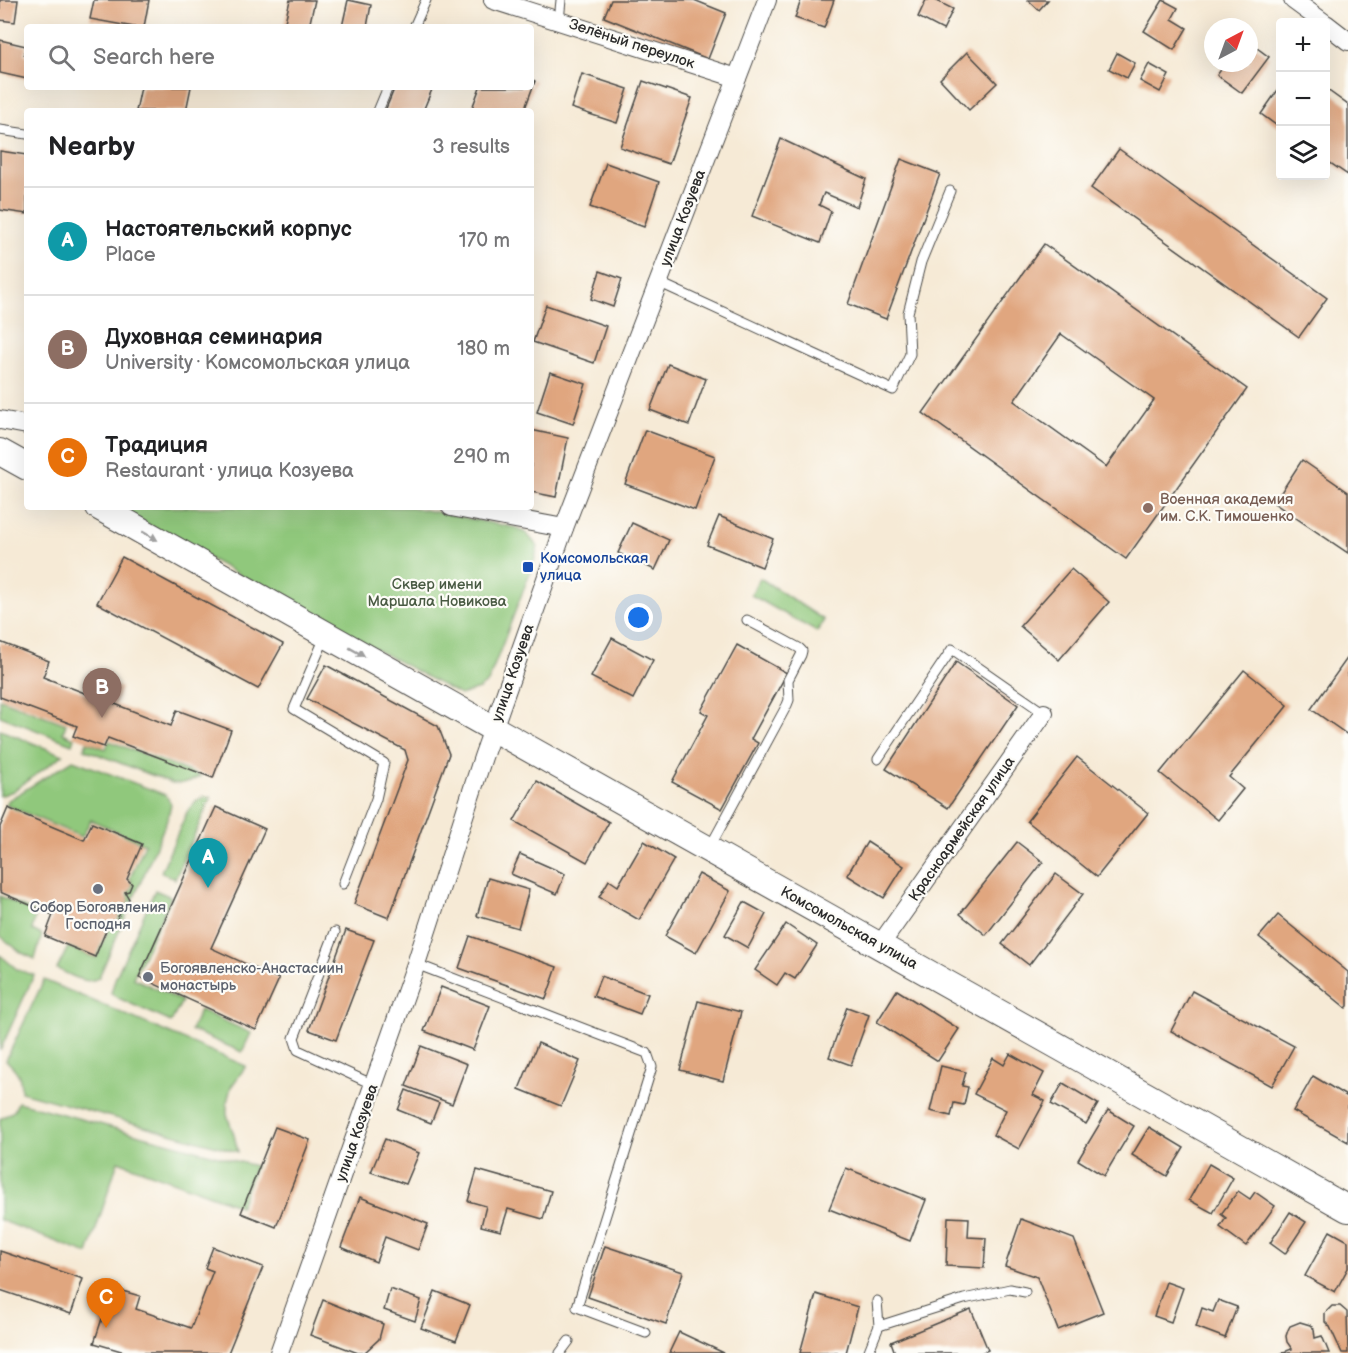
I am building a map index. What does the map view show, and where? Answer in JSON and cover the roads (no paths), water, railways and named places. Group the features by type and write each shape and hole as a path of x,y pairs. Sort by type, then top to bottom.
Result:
{"street":[{"name":"Зелёный переулок","path":"493,0 737,78"},
{"name":"улица Козуева","path":"279,1353 374,1085 564,528 767,0"},
{"path":"1293,0 1317,18"},
{"path":"1330,28 1348,41"},
{"path":"0,420 24,424"},
{"path":"0,452 24,465"},
{"name":"Комсомольская улица","path":"104,510 1348,1209"},
{"path":"467,510 564,528"},
{"name":"Красноармейская улица","path":"880,945 1044,713"}],"lane":[{"path":"415,24 426,0"},
{"path":"559,21 561,0"},
{"path":"379,108 387,90"},
{"path":"0,130 24,134"},
{"path":"658,282 893,390 910,354 908,313 921,262 950,191"},
{"path":"708,849 788,705 788,680 802,651 747,620"},
{"path":"326,634 294,709 384,763 376,799 343,884"},
{"path":"878,759 952,649 1044,713"},
{"path":"335,932 294,1038 298,1050 374,1085"},
{"path":"416,963 648,1053 652,1067 577,1307 646,1333"},
{"path":"879,1326 964,1299 1010,1288 1025,1292"},
{"path":"868,1353 879,1326 877,1301"},
{"path":"560,1353 569,1341"}],"place":[{"name":"Военная академия им. С.К. Тимошенко","path":"1148,508"},
{"name":"Комсомольская улица","path":"528,567"},
{"name":"Духовная семинария","path":"102,718"},
{"name":"Настоятельский корпус","path":"208,888"},
{"name":"Собор Богоявления Господня","path":"98,889"},
{"name":"Богоявленско-Анастасиин монастырь","path":"148,977"},
{"name":"Традиция","path":"106,1328"}],"park label":[{"name":"Сквер имени Маршала Новикова","path":"437,592"}]}
